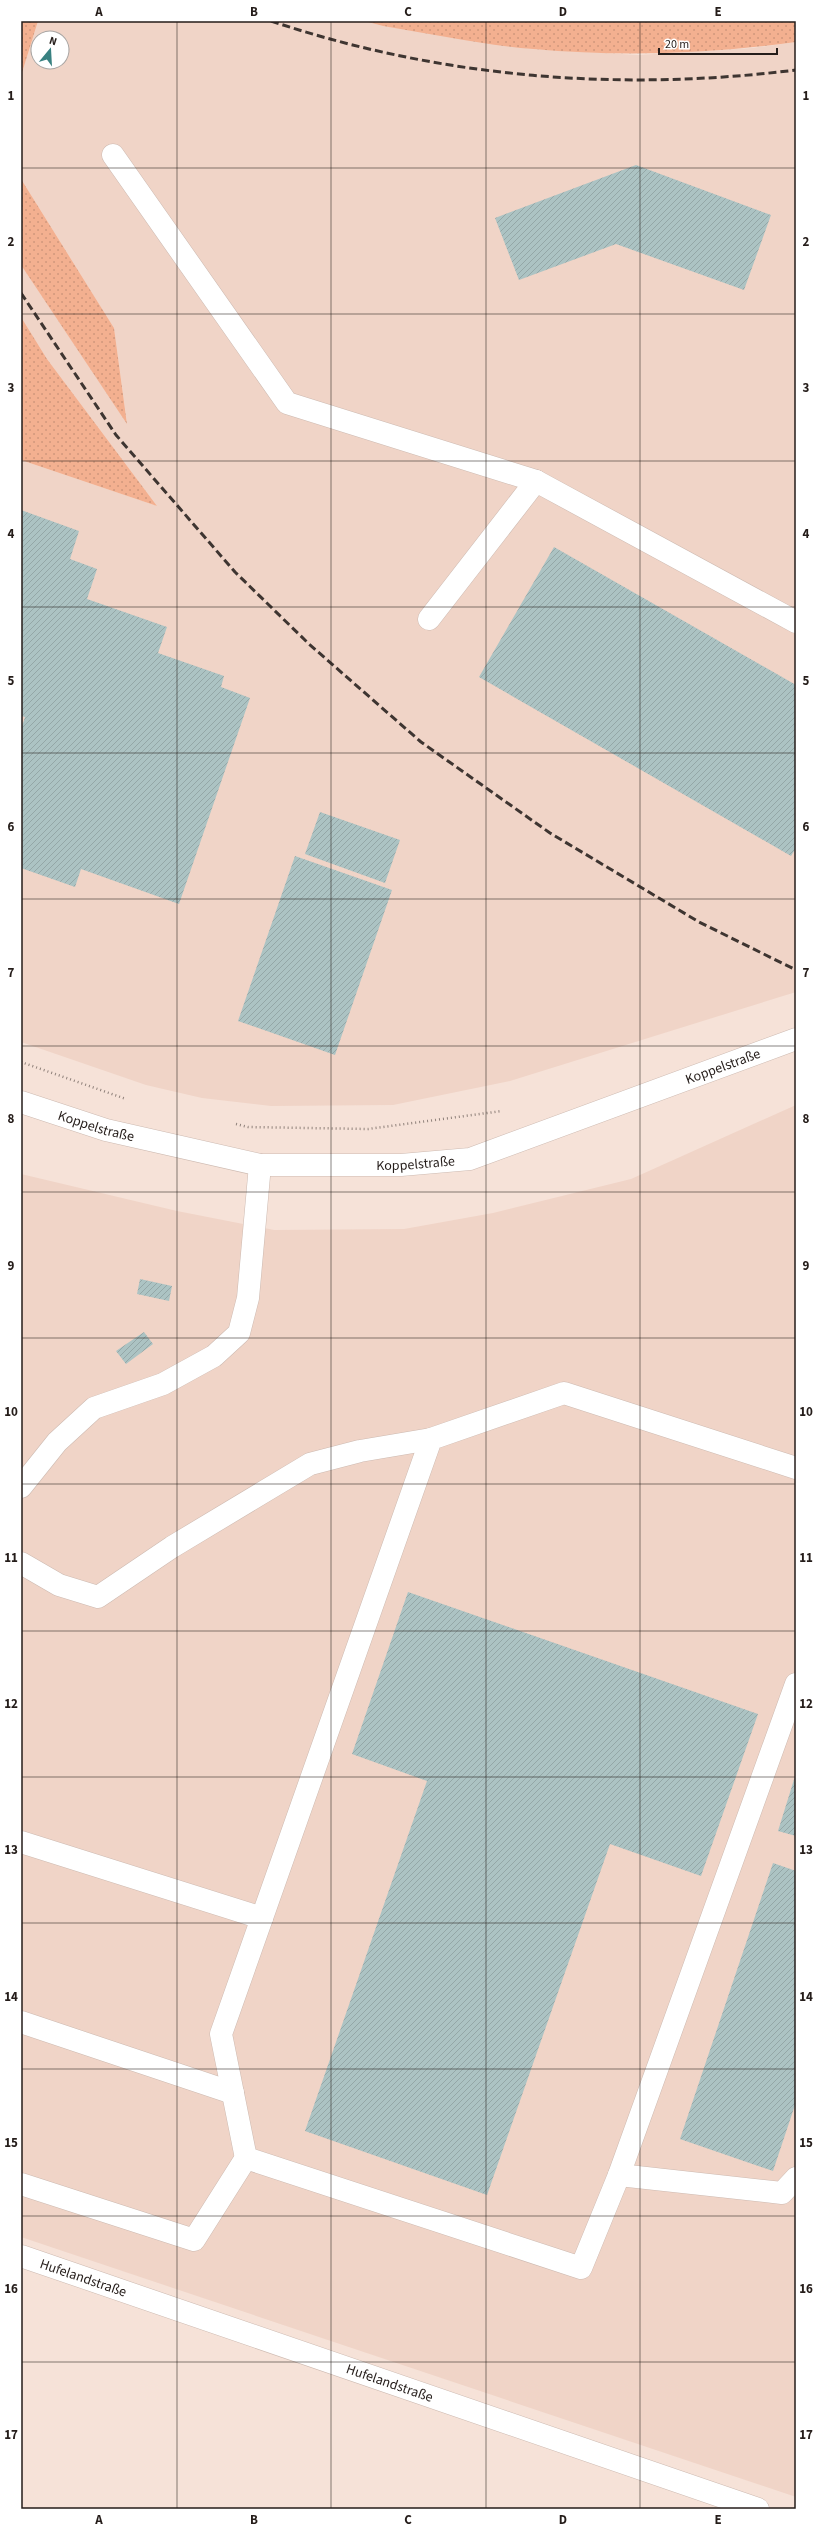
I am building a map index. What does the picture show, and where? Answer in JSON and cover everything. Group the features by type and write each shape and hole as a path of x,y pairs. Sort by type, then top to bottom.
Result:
{"street":[{"path":"112,155 287,403 536,481 796,622"},
{"path":"429,619 536,481"},
{"name":"Koppelstraße","path":"21,1102 106,1130 260,1165 400,1164 470,1159 796,1039"},
{"path":"21,1487 57,1442 94,1408 163,1384 214,1356 239,1333 248,1298 260,1165"},
{"path":"21,1563 59,1585 98,1597 172,1547 310,1464 360,1451 431,1439 564,1392 796,1468"},
{"path":"21,2184 194,2240 246,2158 221,2034 431,1439"},
{"path":"246,2158 581,2268 619,2175 796,1684"},
{"path":"21,1842 262,1918"},
{"path":"21,2022 233,2093"},
{"path":"619,2175 782,2193 796,2178"},
{"name":"Hufelandstraße","path":"21,2256 758,2509"}],"path":[{"path":"21,1062 130,1101"},
{"path":"233,1124 248,1127 368,1129 508,1109"}],"shaded area":[{"path":"21,21 38,21 35,30 30,30 30,47 21,76"},
{"path":"38,21 364,21 383,26 532,49 638,55 752,48 796,42 796,992 510,1081 393,1105 271,1106 202,1098 146,1085 21,1042 21,460 157,506 47,359 21,317 21,265 127,423 114,328 21,179 21,76 30,47 30,70 70,70 70,30 35,30"},
{"path":"364,21 796,21 796,42 698,52 599,53 514,47 477,42 383,26"},
{"path":"21,179 114,328 127,424 21,265"},
{"path":"21,317 47,359 157,506 21,460"},
{"path":"796,1105 796,2497 21,2237 21,1174 177,1211 274,1230 404,1229 493,1213 631,1179"}],"building":[{"path":"636,165 771,215 744,290 616,244 519,280 495,218"},
{"path":"21,510 79,531 70,559 97,569 87,599 167,627 158,653 224,676 221,687 250,698 179,904 81,869 75,887 21,868 21,729 25,717 21,716"},
{"path":"554,547 796,685 796,848 791,856 479,677"},
{"path":"320,812 400,840 385,883 305,854"},
{"path":"295,856 392,890 335,1055 238,1021"},
{"path":"140,1279 172,1286 169,1301 137,1294"},
{"path":"144,1332 153,1344 126,1364 116,1351"},
{"path":"408,1592 758,1714 701,1876 610,1844 487,2195 305,2131 427,1781 352,1754"},
{"path":"796,1773 796,1836 778,1831"},
{"path":"773,1863 796,1871 796,2102 773,2171 680,2139"}],"railway":[{"path":"271,21 335,40 400,56 465,67 531,75 597,79 663,80 730,77 796,70"},
{"path":"21,293 116,435 235,572 309,644 421,742 550,833 699,922 796,970"}]}
